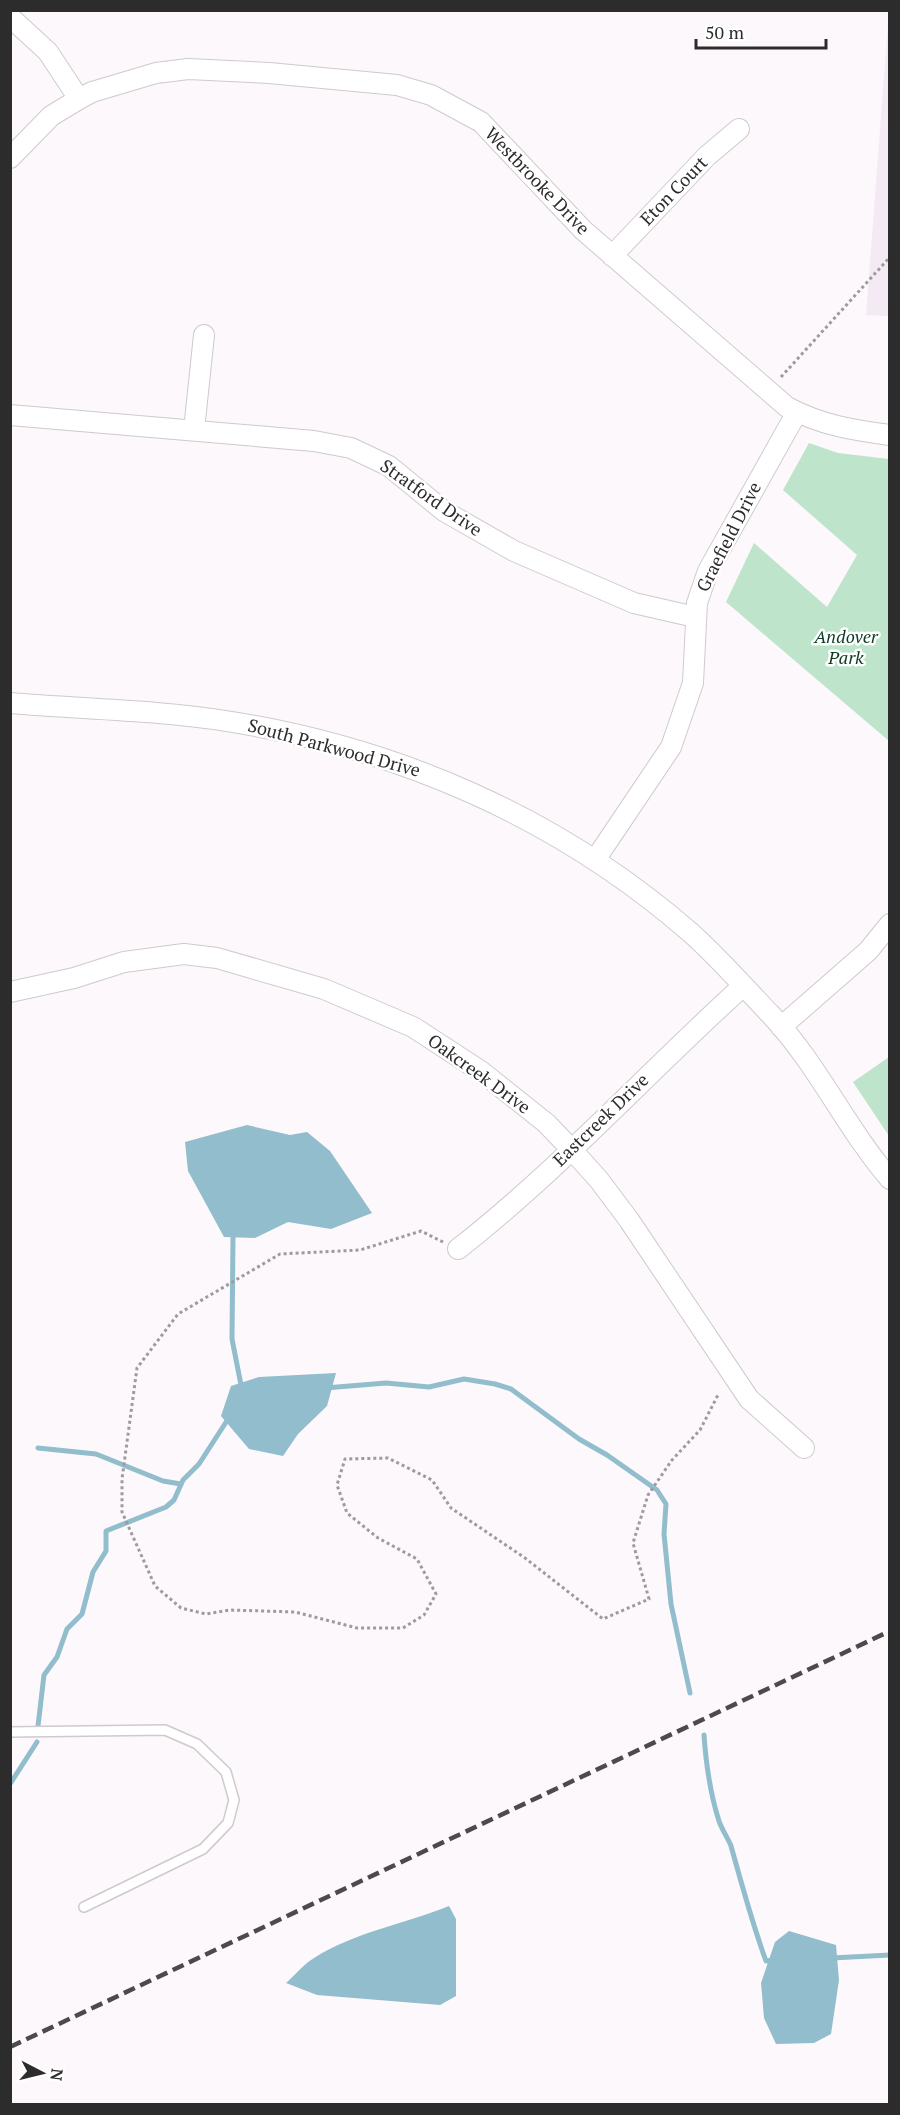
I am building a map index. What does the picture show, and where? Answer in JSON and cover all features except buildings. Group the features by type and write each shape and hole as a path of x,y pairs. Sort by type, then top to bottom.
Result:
{"street":[{"path":"10,16 48,52 79,99"},
{"name":"Westbrooke Drive","path":"10,158 51,116 79,99 92,92 156,73 188,69 397,85 431,94 481,122 583,230 768,393 814,421 847,430 890,435"},
{"name":"Eton Court","path":"612,256 707,156 739,129"},
{"path":"194,430 204,335"},
{"name":"Graefield Drive","path":"595,860 671,747 693,683 695,617 708,571 796,412"},
{"name":"Stratford Drive","path":"10,415 31,419 314,441 351,448 390,465 444,511 514,551 634,603 695,617"},
{"name":"South Parkwood Drive","path":"10,703 224,720 285,732 391,759 495,802 595,860 659,906 694,936 796,1044 890,1179"},
{"path":"781,1027 868,951 890,924"},
{"name":"Oakcreek Drive","path":"10,992 162,955 217,958 324,989 413,1027 482,1072 546,1124 572,1150 599,1180 629,1220 749,1399 804,1448"},
{"name":"Eastcreek Drive","path":"458,1249 494,1221 572,1150 683,1040 742,987"}],"lane":[{"path":"10,1732 165,1730 197,1744 226,1772 234,1800 228,1823 203,1849 84,1907"}],"path":[{"path":"768,393 890,257"},
{"path":"458,1249 422,1231 360,1250 280,1254 178,1314 137,1368 122,1479 122,1512 155,1586 181,1608 206,1614 230,1610 295,1612 357,1628 403,1628 424,1615 436,1594 417,1559 378,1538 347,1513 337,1485 345,1460 388,1458 432,1480 450,1508 525,1558 603,1619 649,1599 633,1543 648,1495 672,1460 700,1430 719,1393"}],"shaded area":[{"path":"890,11 889,316 866,315"}],"green space":[{"name":"Andover Park","path":"809,443 838,453 889,459 889,741 726,602 754,543 827,607 857,555 783,490"},
{"path":"889,1057 889,1136 853,1082"}],"water":[{"path":"247,1125 290,1135 307,1132 330,1151 372,1213 331,1229 288,1222 255,1238 224,1237 188,1171 185,1142"},
{"path":"336,1373 327,1406 298,1434 283,1456 249,1449 221,1416 231,1386 259,1377"},
{"path":"449,1906 456,1919 456,1996 440,2005 317,1995 286,1983 310,1960 346,1941"},
{"path":"789,1931 836,1945 839,1980 831,2034 814,2043 776,2044 764,2018 761,1983 775,1942"}],"waterway":[{"path":"233,1237 232,1339 242,1390"},
{"path":"325,1388 386,1383 429,1387 464,1379 495,1384 511,1389 579,1439 607,1455 657,1490 666,1504 664,1534 671,1604 690,1693"},
{"path":"38,1726 44,1675 57,1657 67,1629 82,1614 93,1572 106,1551 106,1531 166,1507 174,1500 183,1480 199,1464 230,1416"},
{"path":"38,1448 96,1454 163,1481 181,1484"},
{"path":"704,1735 709,1778 719,1821 731,1846 766,1961 774,1960"},
{"path":"10,1784 37,1742"},
{"path":"832,1958 890,1955"}],"railway":[{"path":"10,2047 890,1631"}]}
